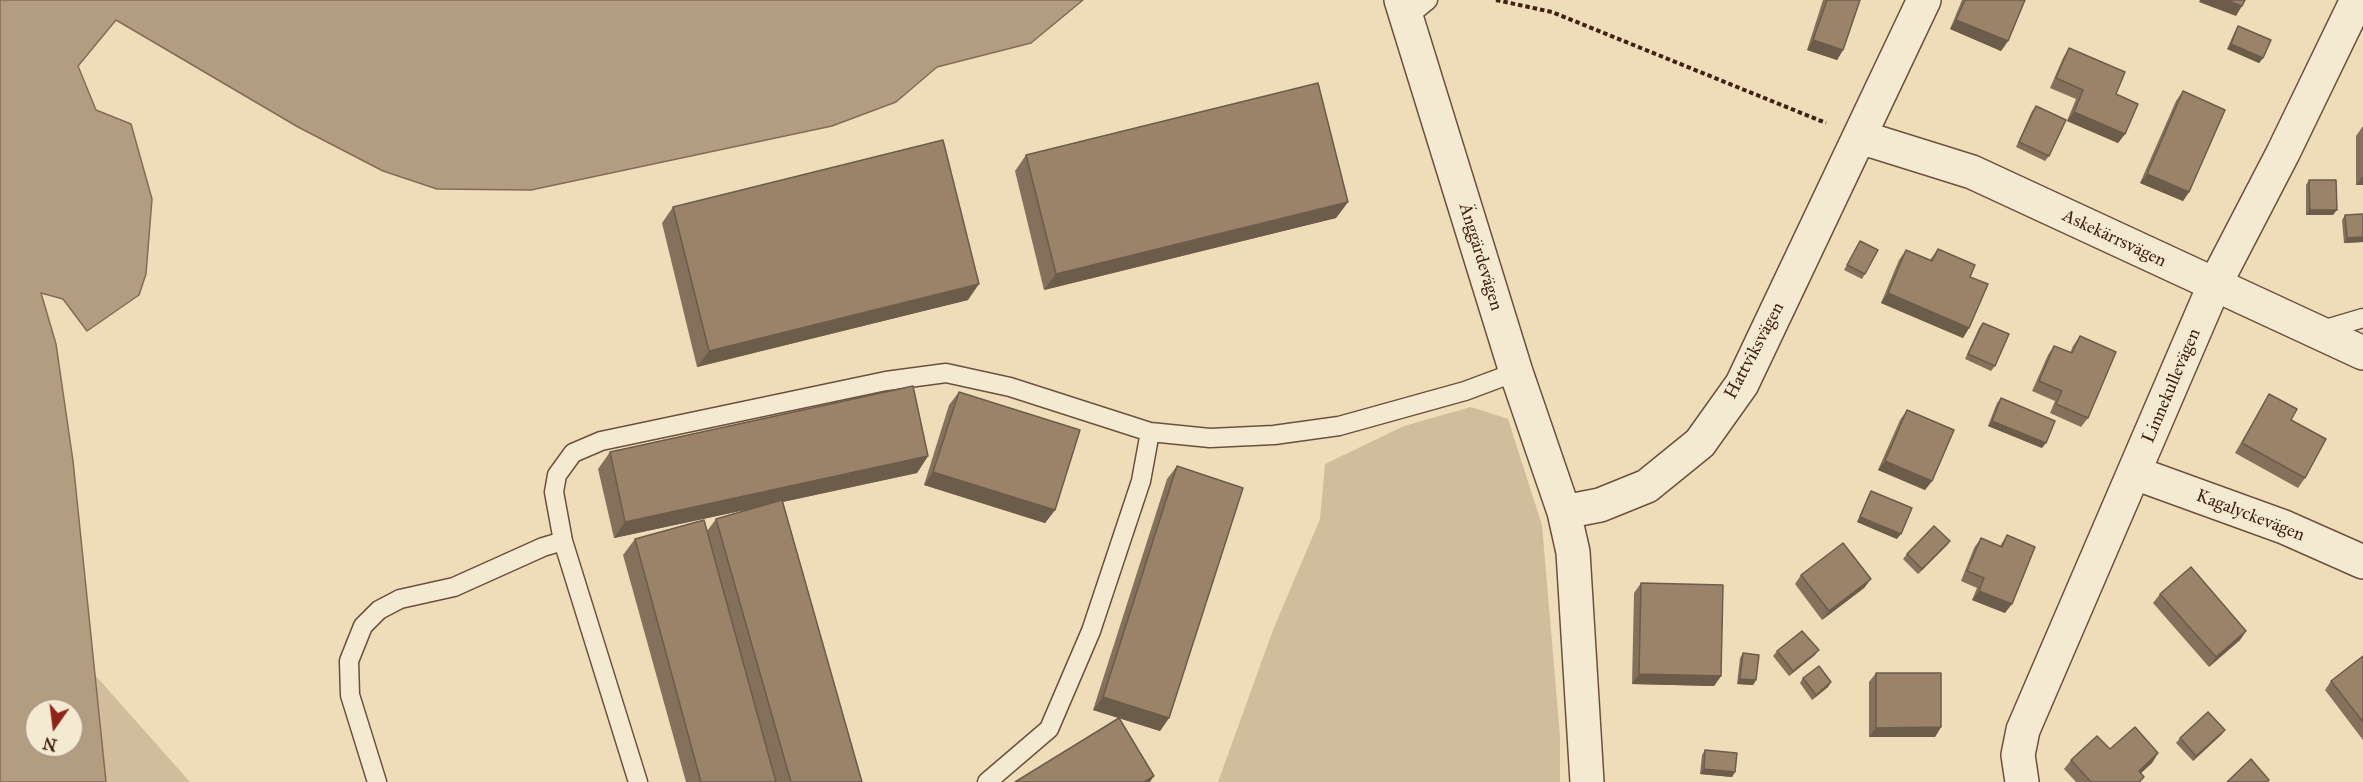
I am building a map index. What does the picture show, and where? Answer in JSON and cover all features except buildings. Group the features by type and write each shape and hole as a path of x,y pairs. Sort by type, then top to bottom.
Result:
{"street":[{"name":"Hattviksvägen","path":"1564,512 1600,505 1647,486 1700,443 1742,384 1924,0"},
{"name":"Linnekullevägen","path":"2022,782 2018,754 2023,730 2214,286 2283,153 2357,0"},
{"name":"Änggärdevägen","path":"1412,6 1516,372 1564,512"},
{"name":"Askekärrsvägen","path":"1860,136 1972,172 2363,353"},
{"name":"Kagalyckevägen","path":"2135,473 2284,526 2363,562"},
{"path":"1564,512 1574,552 1587,782"}],"lane":[{"path":"2318,332 2363,318"},
{"path":"638,782 563,541 554,492 557,475 573,453 601,441 886,381 946,373 1010,387 1150,432 1210,438 1274,435 1339,426 1465,392 1516,372"},
{"path":"987,782 1049,729 1091,631 1141,481 1150,432"},
{"path":"376,782 350,695 349,661 363,626 379,610 400,599 454,587 543,547 563,541"}],"path":[{"path":"1496,0 1552,12 1860,136"}],"shaded area":[{"path":"0,0 1083,0 1031,43 937,67 896,102 832,126 531,190 437,189 383,171 298,127 116,20 78,66 96,110 131,124 152,199 146,274 139,295 87,331 63,299 41,293 56,344 73,461 106,782 0,782"},
{"path":"1471,407 1508,419 1542,525 1560,736 1560,782 1218,782 1273,630 1320,519 1325,464 1404,426"},
{"path":"95,675 190,782 106,782"}]}
